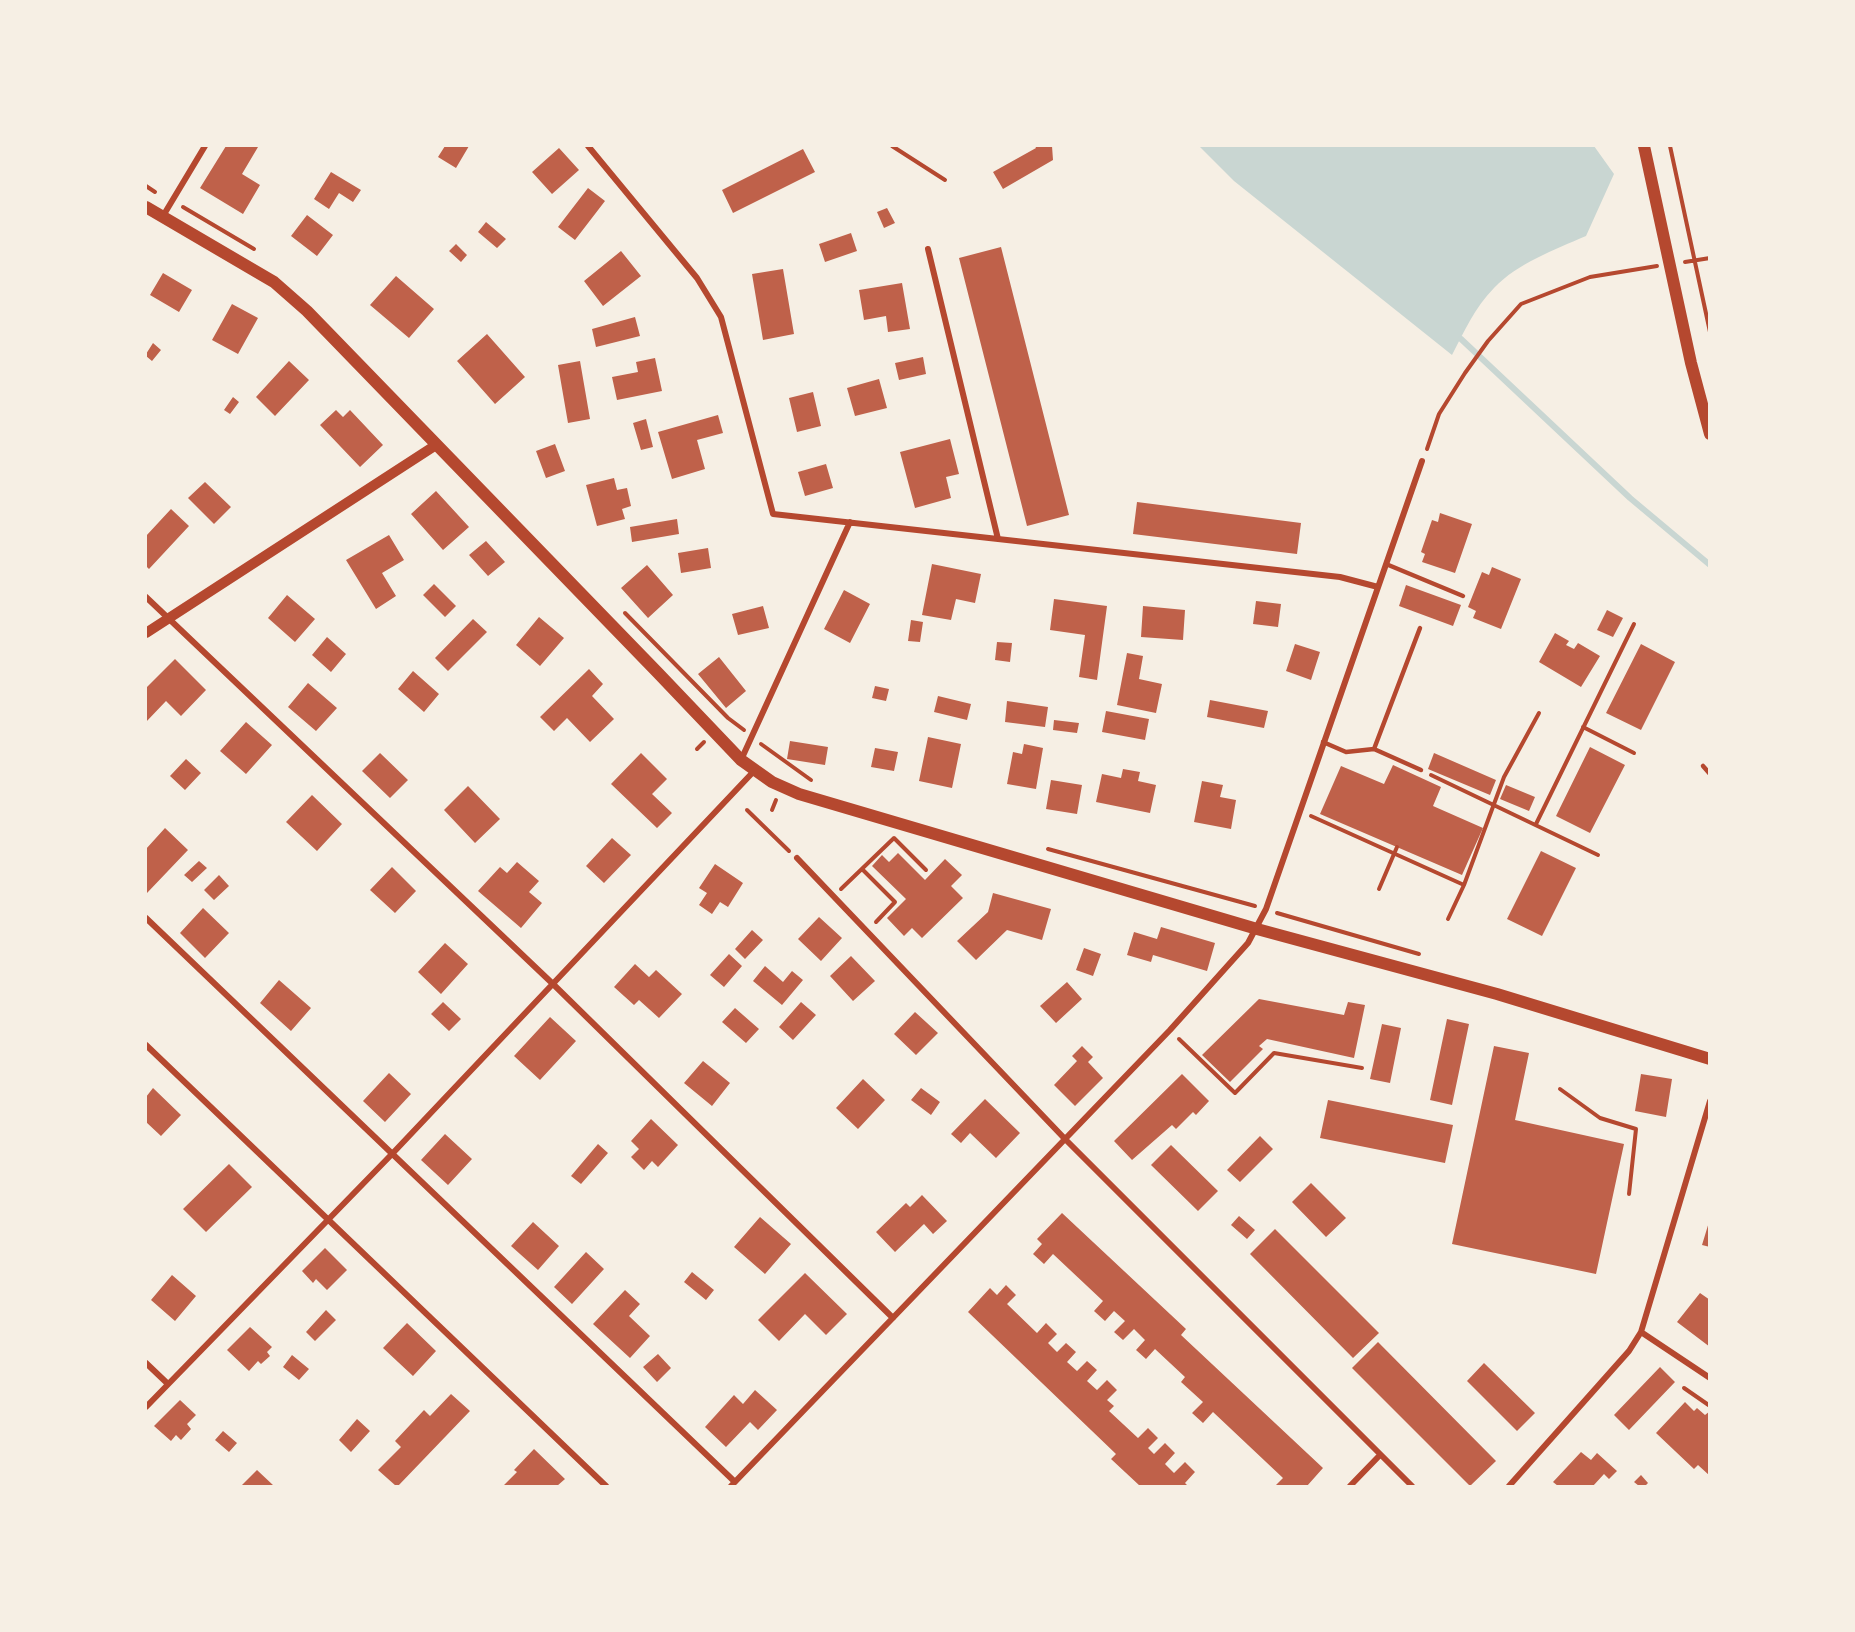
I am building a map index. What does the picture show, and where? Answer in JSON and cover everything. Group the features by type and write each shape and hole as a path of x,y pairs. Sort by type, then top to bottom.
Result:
{"main road":[{"path":"1644,146 1691,363 1710,434"},
{"path":"146,207 274,282 307,311 741,760 772,782 799,794 1257,929 1497,994 1710,1059"}],"street":[{"path":"163,216 205,146"},
{"path":"588,146 697,278 721,317 773,514 1340,577 1378,587"},
{"path":"928,249 998,538"},
{"path":"146,633 436,446"},
{"path":"146,918 733,1484 1170,1030 1248,943 1266,909 1422,461"},
{"path":"741,760 850,522"},
{"path":"146,597 553,984 893,1318"},
{"path":"146,1407 392,1154 754,770"},
{"path":"797,858 1065,1139 1412,1486"},
{"path":"146,1045 606,1486"},
{"path":"1509,1486 1629,1351 1641,1332 1710,1101"},
{"path":"1641,1332 1710,1378"},
{"path":"146,1363 168,1384"},
{"path":"1350,1486 1380,1455"}],"lane":[{"path":"1386,564 1463,596"},
{"path":"1374,749 1420,628"},
{"path":"1323,742 1346,752 1374,749 1421,770"},
{"path":"1703,766 1710,774"}],"path":[{"path":"892,146 945,180"},
{"path":"1670,146 1710,332"},
{"path":"146,186 255,250"},
{"path":"1422,461 1439,414 1488,341 1521,304 1590,277 1710,258"},
{"path":"621,609 728,718 778,758 815,783"},
{"path":"1536,824 1634,624"},
{"path":"1448,919 1464,885 1504,777 1539,713"},
{"path":"1583,727 1634,753"},
{"path":"1421,770 1598,855"},
{"path":"747,810 797,858"},
{"path":"1299,811 1464,885"},
{"path":"834,896 894,838 926,870"},
{"path":"1037,845 1266,909"},
{"path":"1379,889 1397,847"},
{"path":"862,869 895,902 867,931"},
{"path":"1170,1030 1235,1093 1274,1053 1362,1068"},
{"path":"1560,1089 1600,1118 1636,1129 1629,1194"},
{"path":"1684,1388 1710,1406"}],"shaded area":[{"path":"1199,146 1594,146 1614,174 1586,236 1537,258 1504,279 1481,303 1452,355 1234,181"}],"building":[{"path":"226,146 258,147 242,174 260,185 243,214 200,188"},
{"path":"445,146 469,146 456,168 438,157"},
{"path":"1035,146 1052,146 1053,160 1003,189 993,172 1036,148"},
{"path":"559,148 579,170 552,194 532,172"},
{"path":"803,149 815,172 733,213 722,190"},
{"path":"331,172 361,190 353,202 339,193 329,209 314,199"},
{"path":"588,188 605,201 575,240 558,227"},
{"path":"887,208 895,223 884,228 877,212"},
{"path":"307,215 333,235 317,256 291,236"},
{"path":"486,222 506,239 497,248 478,232"},
{"path":"851,233 857,251 825,262 819,244"},
{"path":"456,244 467,255 461,262 449,251"},
{"path":"1001,247 1069,515 1027,526 959,258"},
{"path":"621,251 641,276 603,306 584,281"},
{"path":"783,269 794,334 763,340 752,274"},
{"path":"163,273 192,290 179,312 150,295"},
{"path":"396,276 434,309 409,338 370,305"},
{"path":"902,283 910,329 888,332 886,316 864,320 859,290"},
{"path":"232,304 258,318 238,354 212,340"},
{"path":"635,317 640,336 596,347 592,329"},
{"path":"487,334 525,377 495,404 457,361"},
{"path":"153,343 161,350 152,361 146,354"},
{"path":"923,357 926,374 899,380 895,363"},
{"path":"655,358 662,391 617,400 612,377 638,372 636,362"},
{"path":"289,361 309,380 275,416 256,397"},
{"path":"580,361 590,419 568,423 558,365"},
{"path":"879,379 887,408 855,416 847,388"},
{"path":"813,392 821,426 797,432 789,398"},
{"path":"233,397 239,402 230,414 224,410"},
{"path":"336,410 343,417 350,410 383,445 360,467 320,425"},
{"path":"718,415 723,433 697,440 705,469 672,479 658,432"},
{"path":"646,419 653,447 641,450 633,423"},
{"path":"950,439 959,474 946,477 951,498 915,508 900,452"},
{"path":"555,444 565,471 546,478 536,451"},
{"path":"826,464 833,488 805,496 798,472"},
{"path":"614,478 617,490 627,488 631,506 622,509 625,519 597,526 586,485"},
{"path":"205,482 231,507 214,524 188,498"},
{"path":"436,491 469,527 443,550 411,514"},
{"path":"1137,502 1301,523 1297,554 1133,534"},
{"path":"171,509 189,526 149,569 146,566 146,536"},
{"path":"1440,513 1472,524 1455,573 1422,562 1425,554 1421,552 1432,520 1438,522"},
{"path":"677,519 679,534 632,542 630,527"},
{"path":"389,535 404,560 382,573 396,596 376,609 346,560"},
{"path":"486,541 505,562 488,576 469,555"},
{"path":"708,548 711,568 681,573 678,553"},
{"path":"932,564 981,574 975,603 956,599 951,620 922,615"},
{"path":"647,565 673,595 648,618 621,588"},
{"path":"1492,567 1521,579 1501,629 1473,618 1476,611 1468,607 1482,572 1489,575"},
{"path":"434,584 456,606 445,617 423,595"},
{"path":"1406,585 1461,605 1453,626 1399,606"},
{"path":"844,590 870,604 850,643 824,629"},
{"path":"287,595 315,619 295,642 268,618"},
{"path":"1054,599 1107,606 1097,680 1079,677 1085,635 1050,630"},
{"path":"1256,601 1281,604 1278,627 1253,624"},
{"path":"763,606 769,628 738,635 732,614"},
{"path":"1143,606 1185,610 1183,640 1141,637"},
{"path":"1607,610 1623,618 1613,637 1597,630"},
{"path":"539,617 564,638 540,666 516,645"},
{"path":"473,619 487,632 448,671 435,658"},
{"path":"911,620 923,622 920,642 908,641"},
{"path":"1555,633 1569,641 1566,645 1574,649 1578,643 1600,656 1581,687 1539,662"},
{"path":"327,637 346,654 331,672 312,655"},
{"path":"997,642 1012,643 1010,662 995,660"},
{"path":"1295,644 1320,652 1311,680 1286,671"},
{"path":"1641,644 1675,662 1641,730 1606,713"},
{"path":"1127,653 1143,656 1139,679 1162,684 1156,713 1117,705"},
{"path":"719,657 746,691 726,708 698,674"},
{"path":"175,659 206,690 181,716 166,701 146,722 146,688"},
{"path":"589,669 603,684 592,696 614,719 590,742 567,718 554,731 540,717"},
{"path":"413,671 439,694 424,712 398,689"},
{"path":"308,683 337,708 316,731 288,707"},
{"path":"875,686 889,689 886,701 872,698"},
{"path":"938,696 971,704 967,720 934,712"},
{"path":"1210,700 1268,711 1264,728 1207,717"},
{"path":"1007,701 1048,707 1045,727 1005,722"},
{"path":"1106,711 1149,719 1145,740 1102,732"},
{"path":"1054,720 1079,723 1077,733 1053,730"},
{"path":"246,722 272,745 246,774 220,751"},
{"path":"928,737 961,744 952,788 919,781"},
{"path":"790,741 828,747 825,765 787,759"},
{"path":"1024,744 1043,748 1036,789 1007,784 1013,752 1022,754"},
{"path":"1590,747 1625,765 1590,833 1556,816"},
{"path":"875,748 898,752 894,771 871,767"},
{"path":"380,753 408,780 390,798 362,771"},
{"path":"641,753 667,779 652,794 672,813 657,828 611,784"},
{"path":"1434,753 1496,780 1490,795 1428,769"},
{"path":"186,759 201,773 185,790 170,776"},
{"path":"1393,765 1441,787 1433,806 1483,828 1462,875 1320,814 1341,766 1384,784"},
{"path":"1123,769 1140,772 1138,781 1156,785 1150,813 1096,802 1102,774 1121,778"},
{"path":"1051,780 1082,785 1077,814 1046,809"},
{"path":"1202,781 1223,785 1220,797 1236,800 1231,829 1194,822"},
{"path":"1506,785 1535,797 1529,811 1500,799"},
{"path":"468,786 500,819 475,843 444,810"},
{"path":"312,795 342,824 317,851 286,822"},
{"path":"165,828 188,850 147,893 146,849"},
{"path":"612,838 631,855 604,883 586,866"},
{"path":"1541,851 1576,868 1542,936 1507,919"},
{"path":"898,853 925,880 945,859 962,875 951,886 963,898 922,938 912,928 904,936 887,918 906,899 872,866 882,855 889,862"},
{"path":"199,861 207,868 192,882 184,875"},
{"path":"517,862 539,881 529,892 542,903 521,928 478,891 500,867 507,873"},
{"path":"715,864 743,883 728,907 720,902 712,914 699,905 707,893 699,888"},
{"path":"392,867 416,891 395,913 370,890"},
{"path":"219,875 229,886 214,900 204,890"},
{"path":"993,893 1051,909 1042,940 1007,930 976,960 957,941 988,912"},
{"path":"203,908 229,933 205,958 180,933"},
{"path":"819,917 842,938 821,961 798,939"},
{"path":"1161,927 1215,943 1207,971 1153,955 1151,962 1127,955 1134,932 1157,939"},
{"path":"752,930 763,940 745,959 735,949"},
{"path":"445,943 468,964 441,994 418,972"},
{"path":"1084,948 1101,954 1093,976 1076,970"},
{"path":"729,954 742,966 724,987 710,975"},
{"path":"851,956 875,981 853,1001 830,976"},
{"path":"635,964 649,977 656,970 682,994 659,1018 639,1000 634,1005 614,987"},
{"path":"765,966 783,982 792,971 803,980 782,1005 753,981"},
{"path":"279,980 311,1008 291,1031 260,1003"},
{"path":"1067,982 1082,999 1056,1023 1040,1006"},
{"path":"1259,999 1344,1015 1348,1002 1365,1005 1354,1058 1267,1039 1259,1046 1263,1049 1230,1082 1202,1055"},
{"path":"443,1002 461,1019 449,1031 431,1014"},
{"path":"801,1002 816,1015 793,1040 779,1027"},
{"path":"735,1008 759,1029 746,1043 722,1022"},
{"path":"915,1012 938,1033 916,1055 894,1034"},
{"path":"550,1017 576,1041 540,1080 514,1056"},
{"path":"1447,1019 1469,1024 1452,1105 1430,1100"},
{"path":"1382,1024 1401,1028 1390,1083 1370,1079"},
{"path":"1082,1046 1093,1057 1088,1062 1103,1078 1075,1106 1054,1085 1077,1061 1072,1056"},
{"path":"1494,1046 1529,1053 1515,1120 1624,1144 1596,1274 1452,1244"},
{"path":"703,1061 730,1083 712,1106 684,1083"},
{"path":"389,1073 411,1094 385,1122 363,1101"},
{"path":"1182,1074 1209,1101 1196,1115 1193,1112 1176,1129 1172,1125 1132,1160 1114,1141"},
{"path":"1641,1074 1672,1079 1666,1117 1635,1111"},
{"path":"863,1079 885,1100 858,1129 836,1108"},
{"path":"153,1088 181,1115 161,1136 146,1122 146,1097"},
{"path":"921,1088 940,1102 931,1115 911,1100"},
{"path":"985,1099 1020,1133 996,1158 970,1133 961,1143 951,1134"},
{"path":"1328,1100 1453,1125 1445,1163 1320,1138"},
{"path":"651,1119 678,1145 658,1167 652,1161 644,1170 631,1157 639,1149 631,1141"},
{"path":"445,1134 472,1159 448,1185 421,1160"},
{"path":"1260,1136 1273,1149 1240,1182 1227,1170"},
{"path":"598,1144 608,1153 581,1184 571,1176"},
{"path":"1171,1145 1218,1191 1198,1211 1151,1165"},
{"path":"229,1164 252,1187 206,1232 183,1209"},
{"path":"1311,1183 1346,1218 1326,1237 1292,1202"},
{"path":"922,1195 947,1221 933,1234 924,1224 895,1252 876,1232 906,1203 910,1207"},
{"path":"1062,1213 1186,1329 1181,1335 1323,1468 1307,1486 1275,1486 1283,1478 1213,1412 1203,1423 1192,1413 1203,1402 1181,1382 1185,1377 1155,1349 1146,1359 1136,1350 1145,1340 1134,1329 1123,1340 1114,1332 1125,1321 1114,1311 1105,1321 1094,1311 1103,1301 1053,1254 1044,1264 1033,1254 1042,1244 1037,1239"},
{"path":"1239,1216 1255,1230 1247,1239 1231,1225"},
{"path":"760,1217 791,1244 765,1274 734,1247"},
{"path":"533,1222 559,1246 538,1270 511,1246"},
{"path":"1710,1222 1710,1247 1702,1245"},
{"path":"1275,1229 1379,1333 1353,1358 1250,1254"},
{"path":"325,1248 347,1270 327,1290 316,1279 313,1283 302,1271"},
{"path":"586,1252 604,1269 572,1304 554,1287"},
{"path":"692,1272 714,1290 706,1300 684,1282"},
{"path":"805,1273 847,1314 826,1335 805,1314 779,1341 758,1320"},
{"path":"172,1275 196,1296 175,1321 151,1300"},
{"path":"1006,1285 1016,1295 1007,1304 1037,1333 1046,1323 1057,1334 1048,1343 1057,1352 1066,1343 1076,1352 1067,1362 1077,1371 1087,1361 1097,1370 1087,1381 1097,1390 1107,1380 1117,1390 1107,1400 1114,1406 1109,1411 1138,1438 1148,1428 1158,1438 1148,1448 1154,1454 1165,1443 1175,1453 1165,1464 1174,1473 1185,1462 1195,1472 1185,1483 1188,1486 1140,1486 1111,1459 1116,1454 968,1312 990,1288 997,1295"},
{"path":"625,1290 640,1304 629,1316 650,1336 630,1358 593,1324"},
{"path":"1700,1293 1710,1300 1710,1347 1677,1322"},
{"path":"326,1310 336,1320 315,1341 306,1332"},
{"path":"407,1323 436,1351 413,1376 383,1348"},
{"path":"250,1327 272,1347 267,1352 270,1356 261,1364 258,1361 249,1371 227,1350"},
{"path":"1378,1342 1496,1461 1470,1486 1352,1368"},
{"path":"658,1354 671,1368 657,1382 643,1367"},
{"path":"292,1355 309,1369 299,1380 283,1367"},
{"path":"1484,1363 1535,1413 1517,1431 1467,1381"},
{"path":"1660,1367 1675,1382 1629,1430 1614,1415"},
{"path":"755,1390 777,1410 758,1430 750,1422 726,1447 705,1427 734,1395 743,1404"},
{"path":"451,1394 470,1411 396,1486 378,1470 401,1447 395,1441 424,1410 430,1416"},
{"path":"180,1400 196,1415 187,1424 191,1429 181,1440 176,1435 171,1441 154,1426"},
{"path":"1685,1402 1694,1411 1697,1408 1705,1415 1710,1411 1710,1476 1698,1465 1694,1469 1656,1433"},
{"path":"357,1419 370,1431 351,1452 339,1440"},
{"path":"223,1431 237,1443 229,1452 215,1440"},
{"path":"534,1449 565,1479 557,1486 503,1486 517,1472 514,1470"},
{"path":"1581,1452 1591,1460 1597,1453 1617,1471 1609,1479 1604,1474 1593,1486 1558,1486 1553,1482"},
{"path":"257,1470 274,1486 241,1486"},
{"path":"1641,1475 1648,1483 1645,1486 1639,1486 1634,1482"}],"waterway":[{"path":"1461,339 1630,498 1710,565"}]}
